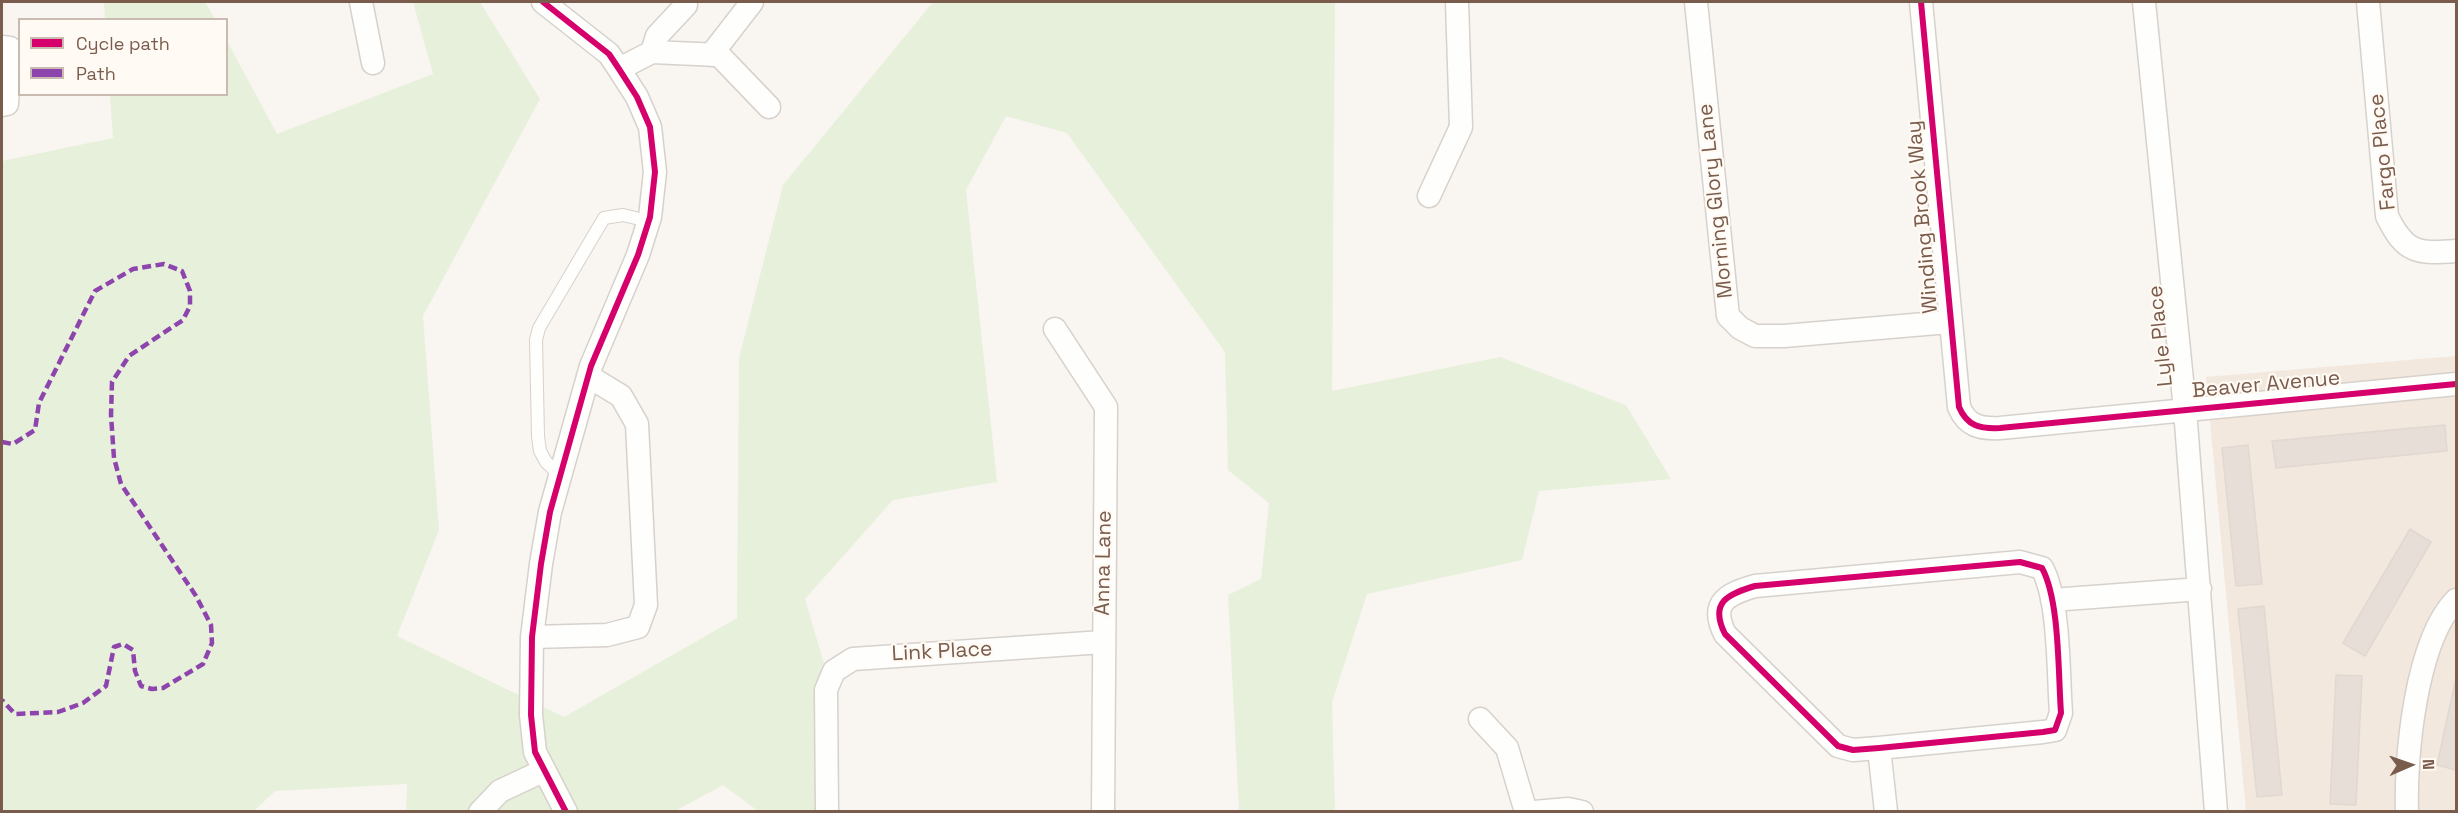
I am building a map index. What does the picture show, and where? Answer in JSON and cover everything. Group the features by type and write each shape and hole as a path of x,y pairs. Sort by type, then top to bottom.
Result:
{"street":[{"path":"360,2 373,63"},
{"path":"543,2 609,54 620,69 637,97 650,127 655,172 648,221 638,255 588,376 560,475 541,564 532,637 531,716 535,752 566,812"},
{"path":"711,55 752,2"},
{"path":"1429,196 1461,127 1457,2"},
{"name":"Morning Glory Lane","path":"1696,2 1728,316 1740,328 1755,336 1784,336 1949,322"},
{"name":"Winding Brook Way","path":"1921,2 1949,322 1959,407 1963,417 1971,425"},
{"name":"Lyle Place","path":"2144,2 2184,410 2216,812"},
{"name":"Fargo Place","path":"2368,2 2387,216 2396,235 2408,247 2425,254 2457,251"},
{"path":"652,52 657,36 686,5"},
{"path":"2,47 10,48 8,104 2,105"},
{"path":"620,69 652,52 719,55 769,107"},
{"name":"Anna Lane","path":"1055,329 1106,407 1103,812"},
{"path":"532,637 607,635 638,627 646,605 637,424 621,396 588,376"},
{"name":"Beaver Avenue","path":"1971,425 2000,428 2457,384"},
{"path":"2020,562 2042,568 2049,581 2052,600 2061,713 2055,730 1880,748 1853,750 1838,746 1725,634 1719,622 1720,605 1730,593 1755,586 2020,562"},
{"path":"2052,600 2199,589"},
{"path":"2407,812 2409,749 2419,677 2442,621 2457,600"},
{"name":"Link Place","path":"827,812 826,690 834,670 852,659 1103,642"},
{"path":"1480,719 1506,748 1526,812"},
{"path":"1880,748 1886,812"},
{"path":"480,812 500,791 543,771"},
{"path":"1534,812 1568,809 1582,812"}],"lane":[{"path":"560,475 546,462 540,451 536,356 539,328 604,218 623,215 648,221"}],"shaded area":[{"path":"2456,356 2456,811 2246,811 2206,377"}],"green space":[{"path":"104,2 205,2 214,18 105,18"},
{"path":"413,2 480,2 540,99 423,316 439,530 397,636 564,717 737,618 739,358 783,185 933,2 1335,2 1332,391 1500,357 1626,405 1671,479 1539,491 1522,560 1367,594 1332,702 1335,811 1239,811 1228,595 1261,579 1269,503 1228,470 1225,352 1067,133 1006,116 966,190 997,482 893,500 805,599 835,701 834,811 758,811 723,785 675,811 406,811 407,784 275,791 254,811 2,812 2,161 113,138 110,96 228,96 228,43 277,134 433,74"}],"building":[{"path":"2445,425 2447,451 2276,468 2272,441"},
{"path":"2248,445 2262,584 2236,586 2222,448"},
{"path":"2410,529 2431,542 2365,656 2343,643"},
{"path":"2264,606 2282,795 2257,797 2238,609"},
{"path":"2336,675 2362,676 2356,805 2330,804"},
{"path":"2456,678 2456,770 2437,765"}],"marked path":[{"path":"2,442 13,444 35,430 39,403 95,291 133,269 164,264 182,271 190,291 190,306 183,320 129,356 112,382 111,415 114,458 121,484 196,596 211,625 212,643 203,664 163,688 152,689 141,686 135,671 133,650 123,644 114,647 106,686 83,703 58,712 15,714 2,700"}],"cycle path":[{"path":"543,2 609,54 619,69 637,97 650,127 655,172 650,217 638,255 591,366 550,512 541,564 532,637 531,715 535,752 566,812"},
{"path":"1921,2 1959,407 1970,422 1980,427 2000,428 2456,384"},
{"path":"2020,562 2042,568 2052,599 2057,638 2061,713 2055,730 1853,750 1838,746 1725,634 1719,614 1720,607 1729,596 1755,586 2020,562"}]}
